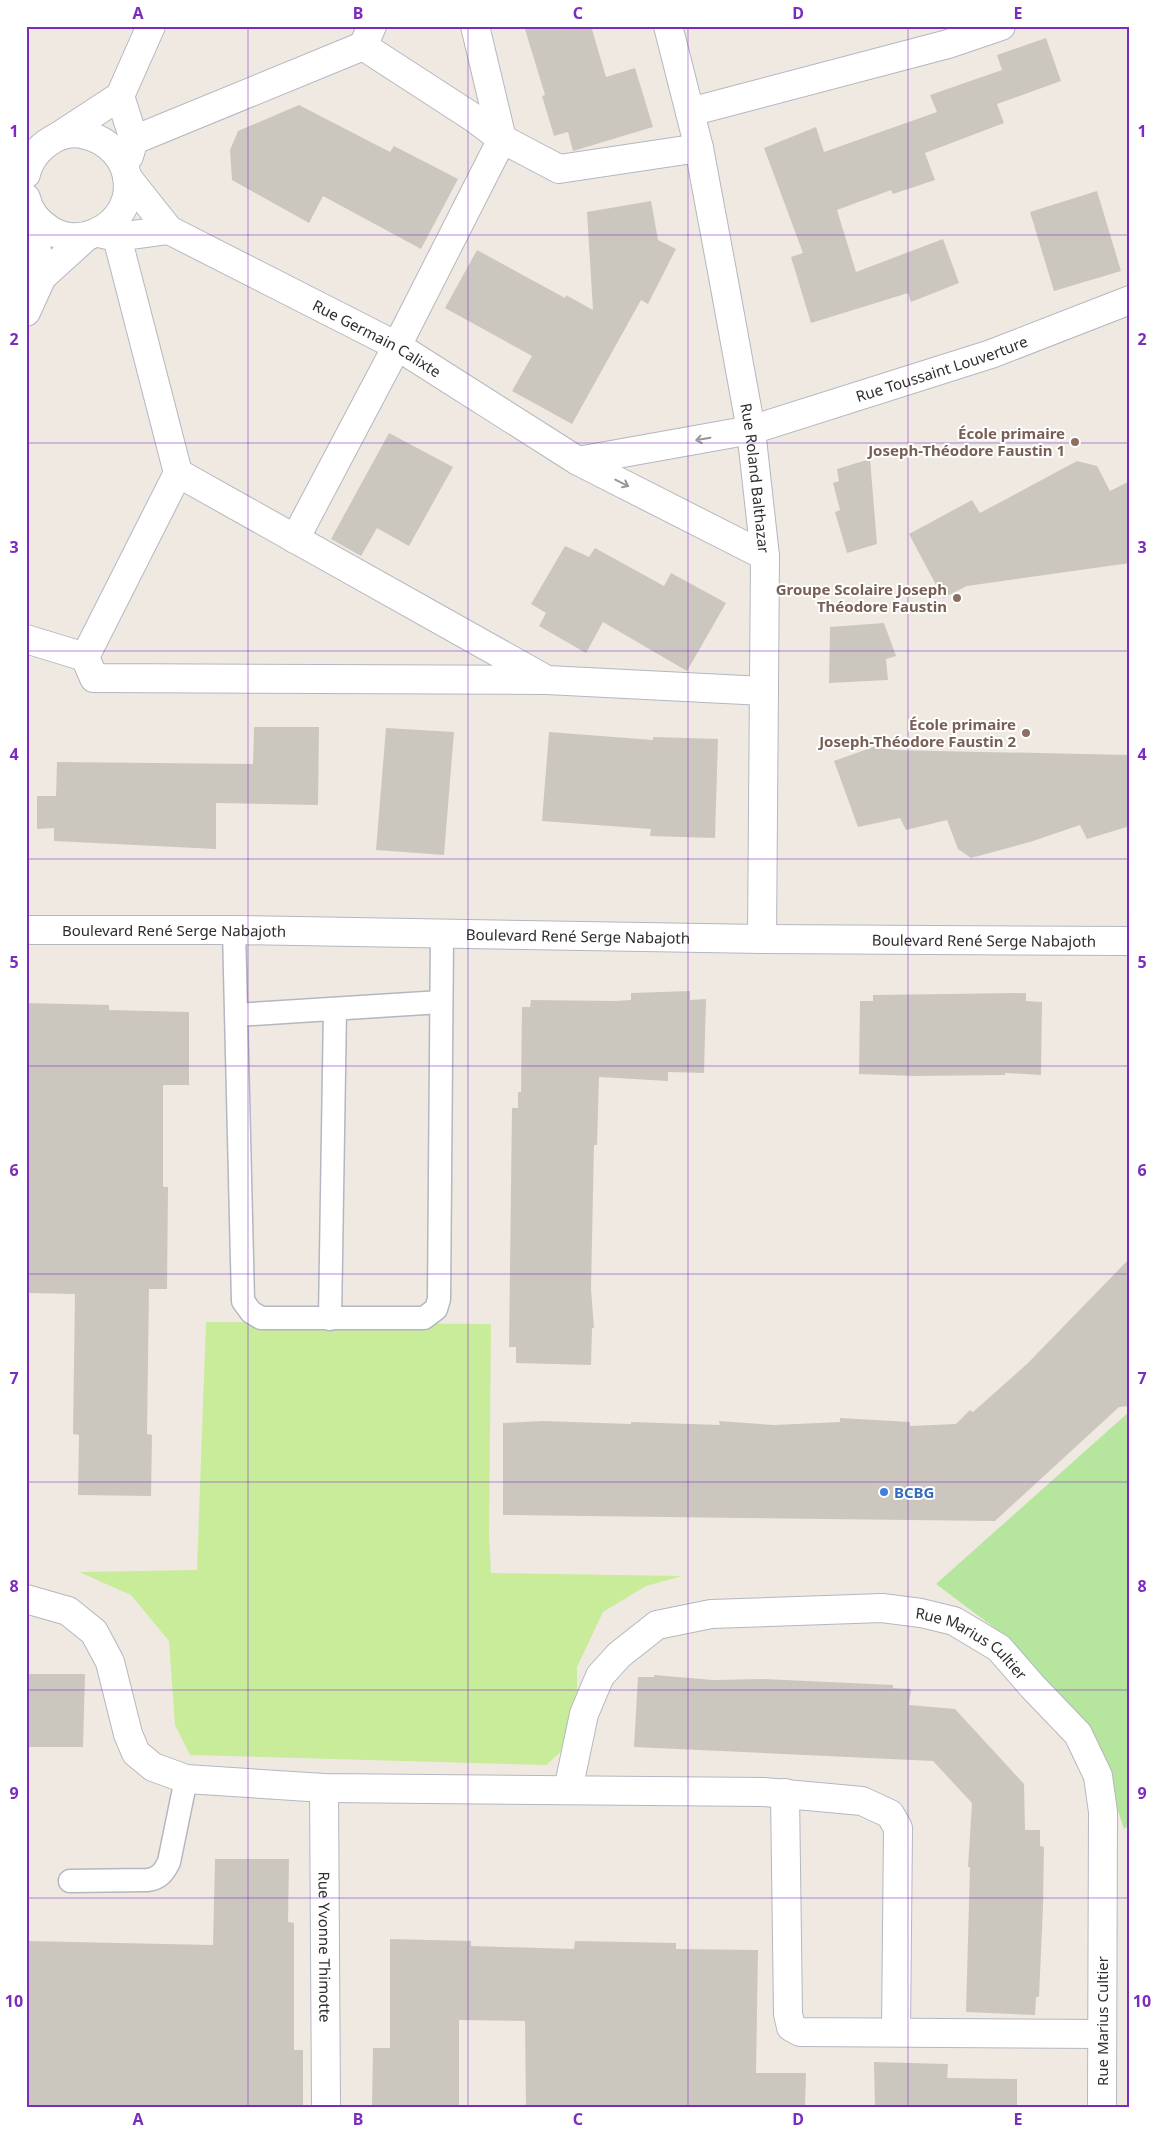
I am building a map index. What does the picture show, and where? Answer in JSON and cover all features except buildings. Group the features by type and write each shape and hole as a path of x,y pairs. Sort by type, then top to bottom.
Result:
{"street":[{"path":"26,174 28,165 41,147 120,96 150,26"},
{"path":"295,539 397,346 502,139 475,26"},
{"name":"Rue Roland Balthazar","path":"668,26 699,148 751,430 765,556 762,939"},
{"path":"690,112 945,35 1001,26"},
{"path":"134,140 367,36 502,139 559,169 699,148"},
{"path":"26,312 42,277 101,235 114,222 125,205 128,186 126,172 134,140 120,96"},
{"name":"Rue Germain Calixte","path":"59,136 79,133 98,138 115,150 126,172 169,230 397,346 578,461 765,556"},
{"path":"27,203 41,225 58,235 79,238 169,230"},
{"path":"27,203 42,277"},
{"path":"101,235 178,473 548,680"},
{"name":"Rue Toussaint Louverture","path":"751,430 991,354 1130,300"},
{"path":"578,461 751,430"},
{"path":"85,657 178,473"},
{"path":"26,639 85,657 94,678 548,680 764,691"},
{"name":"Boulevard René Serge Nabajoth","path":"26,930 234,930 762,939 1130,941"},
{"path":"26,1599 68,1610 94,1632 110,1662 128,1734 136,1753 152,1767 186,1779 217,1783 324,1788 786,1793 862,1801 890,1814 898,1828 896,2032"},
{"name":"Rue Marius Cultier","path":"568,1790 584,1714 600,1676 619,1655 657,1625 711,1614 882,1608 921,1613 954,1621 999,1648 1078,1734 1098,1776 1103,1812 1102,2107"},
{"name":"Rue Yvonne Thimotte","path":"324,1788 326,2107"},
{"path":"786,1793 788,2014 792,2027 800,2032 1102,2034"}],"lane":[{"path":"234,930 243,1301 252,1312 261,1318 424,1318 430,1315 438,1304 440,1299 442,934"},
{"path":"236,1015 441,1002"},
{"path":"330,1319 335,1009"},
{"path":"70,1881 148,1880 157,1878 164,1872 169,1862 186,1779"}],"green space":[{"path":"206,1322 491,1324 489,1536 491,1573 682,1576 646,1586 603,1612 577,1667 577,1738 546,1765 190,1755 175,1725 169,1641 131,1595 79,1572 197,1570"},
{"path":"1130,1411 1130,1824 1124,1829 1093,1734 1004,1635 936,1584"}],"place":[{"name":"École primaire Joseph-Théodore Faustin 1","path":"1075,442"},
{"name":"Groupe Scolaire Joseph Théodore Faustin","path":"957,598"},
{"name":"École primaire Joseph-Théodore Faustin 2","path":"1026,733"},
{"name":"BCBG","path":"884,1492"}]}
